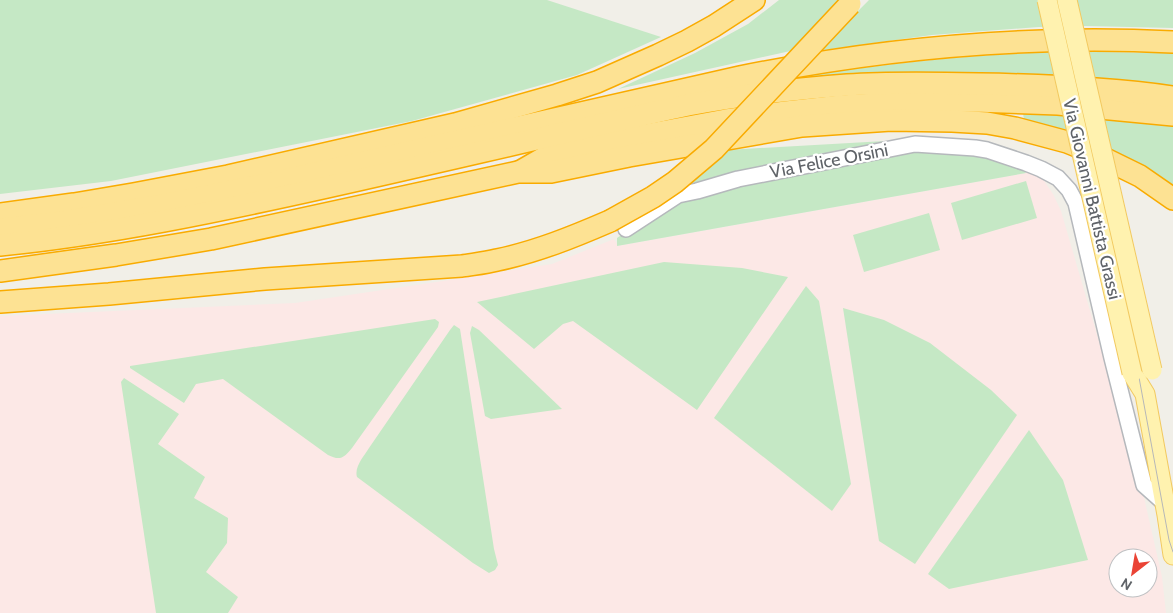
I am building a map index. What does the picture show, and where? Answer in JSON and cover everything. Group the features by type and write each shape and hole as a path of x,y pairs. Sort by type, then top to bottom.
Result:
{"highway":[{"path":"0,214 74,204 228,176 455,124 597,82 687,41 754,0"},
{"path":"0,302 109,294 273,278 462,266 495,261 526,253 618,225 714,149 852,2"},
{"path":"0,229 61,222 167,204 271,183 692,88 815,64 908,51 1002,43 1094,40 1173,42"},
{"path":"0,245 69,237 182,218 679,107 787,90 921,82 1098,89 1173,97"},
{"path":"518,172 547,156 624,139 726,120 841,106 956,102 1049,103 1173,115"},
{"path":"0,271 116,256 211,239 518,172 552,172 629,156 802,126 891,120 986,123 1015,128 1066,142 1140,176 1173,199"}],"main road":[{"name":"Via Giovanni Battista Grassi","path":"1047,0 1132,372 1145,394 1169,515 1173,555"},
{"name":"Via Giovanni Battista Grassi","path":"1067,0 1152,370 1145,394"}],"street":[{"name":"Via Felice Orsini","path":"618,225 678,195 738,179 915,144 987,150 1041,169"},
{"name":"Via Giovanni Battista Grassi","path":"1041,169 1058,178 1076,203 1144,485 1162,502 1169,515"}],"shaded area":[{"path":"1038,172 1053,194 1061,211 1143,493 1155,548 1108,548 1108,598 1158,598 1158,559 1166,613 0,613 0,316 295,303 552,264 614,239 618,246"}],"green space":[{"path":"0,0 547,0 661,37 577,75 412,121 111,181 0,194"},
{"path":"779,0 845,0 858,11 869,0 1173,0 1173,28 1039,27 932,35 824,50 795,50 618,89 695,53 748,24"},
{"path":"1051,52 1173,53 1173,90 759,83 904,63 977,56"},
{"path":"1023,113 1173,124 1173,188 1127,158 1070,132 1024,120"},
{"path":"885,141 796,161 734,172 713,184 682,188 726,150"},
{"path":"916,150 980,153 1020,166 1026,173 617,246 617,238 678,197"},
{"path":"1026,181 1037,218 962,240 951,203"},
{"path":"929,213 940,250 864,272 853,235"},
{"path":"664,262 742,268 788,277 697,410 573,321 563,324 534,349 477,302"},
{"path":"806,286 819,301 851,484 832,511 714,418"},
{"path":"843,308 884,320 930,343 991,390 1017,415 915,564 879,541"},
{"path":"435,319 439,322 438,327 352,448 342,458 328,455 223,379 196,384 184,403 130,368 130,366"},
{"path":"454,325 460,329 498,565 495,570 489,573 357,477 356,473 362,458"},
{"path":"472,326 479,330 562,409 491,419 485,416 470,333"},
{"path":"124,378 179,414 158,444 205,477 194,498 228,518 227,543 206,572 238,597 228,613 156,613 121,382"},
{"path":"1029,430 1063,480 1088,560 949,589 928,574"}],"tram line":[{"path":"1053,0 1138,372 1169,540 1173,552"}]}
